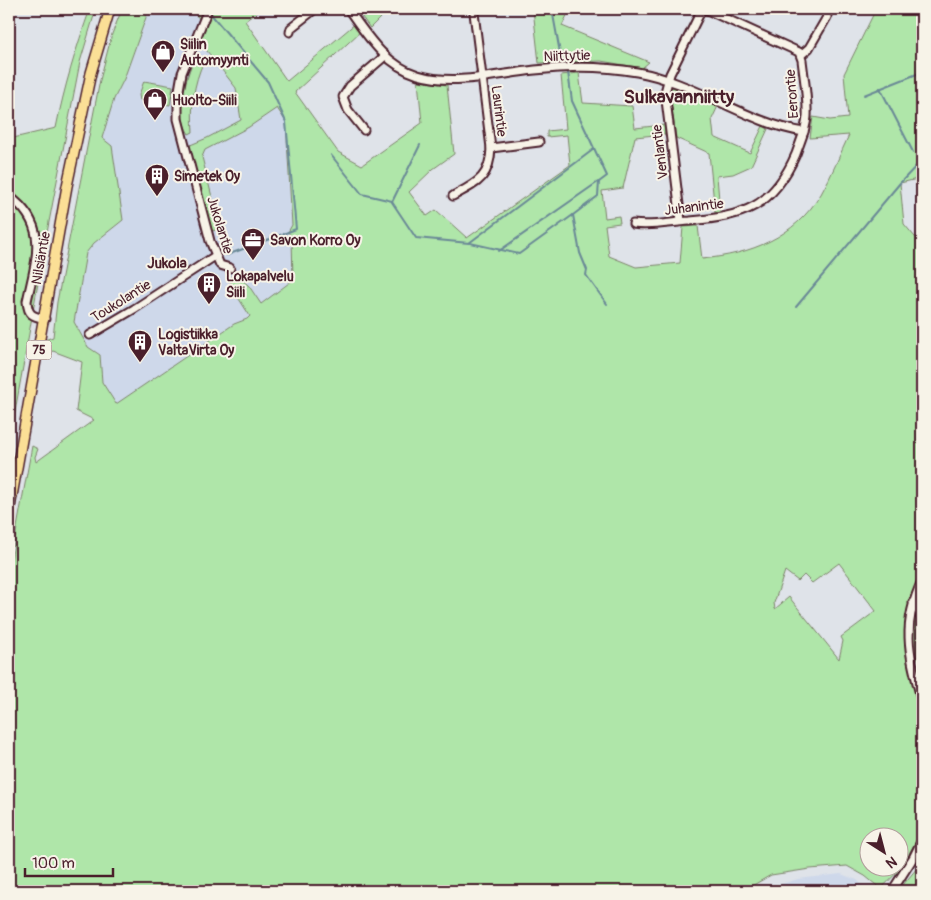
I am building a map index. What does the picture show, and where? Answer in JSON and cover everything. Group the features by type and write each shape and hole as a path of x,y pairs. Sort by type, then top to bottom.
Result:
{"main road":[{"name":"Nilsiäntie","path":"9,513 67,186 91,73 110,9"}],"street":[{"name":"Jukolantie","path":"208,9 182,73 178,96 178,118 215,256 220,265 230,268"},
{"path":"290,32 291,28 315,9"},
{"name":"Niittytie","path":"348,9 385,56 398,66 418,74 433,78 454,79 582,67 638,72 713,98 774,125 804,132"},
{"path":"668,81 703,9"},
{"name":"Eerontie","path":"703,9 795,50 801,55 807,111 804,132"},
{"name":"Laurintie","path":"453,196 486,174 491,161 474,13"},
{"name":"Eerontie","path":"801,55 809,48 827,17"},
{"path":"364,130 348,110 343,97 350,86 385,56"},
{"name":"Venlantie","path":"668,81 665,92 681,221"},
{"name":"Juhanintie","path":"633,224 651,225 731,216 760,203 775,190 790,168 804,132"},
{"name":"Laurintie","path":"491,148 539,142"},
{"path":"9,196 16,201 32,220 38,248 27,301 28,310 33,316 45,318"},
{"name":"Toukolantie","path":"90,335 134,309 215,256"},
{"path":"922,581 920,590 913,602 908,640 922,702"},
{"path":"913,602 922,618"},
{"path":"892,891 922,840"}],"shaded area":[{"name":"Jukola","path":"149,9 208,9 196,37 236,88 241,121 249,127 276,108 286,122 292,225 288,232 292,238 293,280 264,302 247,319 234,324 116,405 102,382 100,355 88,347 74,322 86,253 94,243 123,220 102,139 114,99 124,79"},
{"path":"841,874 857,880 868,891 758,891 798,879"}],"green space":[{"path":"90,9 96,9 80,62 9,445 9,139 56,128 71,68"},
{"path":"122,9 149,9 124,79 114,99 102,138 112,146 123,220 94,243 86,253 74,322 88,347 100,355 102,382 116,404 234,324 250,316 230,285 231,277 236,274 249,286 261,304 293,280 292,238 288,232 292,225 286,122 277,108 249,127 205,150 202,157 219,225 216,230 212,231 188,146 241,120 236,88 196,37 202,22 191,9 208,9 206,11 211,14 215,9 261,9 245,21 287,81 356,23 361,31 295,92 338,152 362,165 422,123 418,81 447,85 454,154 433,169 409,192 427,216 436,210 467,238 570,165 567,135 547,137 547,131 566,129 561,75 579,73 583,103 632,106 635,128 664,125 665,134 635,137 623,188 602,191 605,218 619,216 620,223 605,225 609,256 636,267 680,263 683,227 698,226 702,259 720,257 754,248 784,233 798,222 821,194 849,135 810,138 813,117 830,120 848,118 844,74 873,15 868,9 922,9 922,178 900,183 904,224 915,237 922,239 922,657 913,661 922,702 922,831 908,855 908,828 858,828 858,872 847,866 771,875 743,891 9,891 9,571 32,446 38,449 35,457 36,462 94,420 76,411 82,362 53,351 37,358 41,341 53,337 57,302 100,80 112,34","holes":["839,563 876,611 841,637 843,641 839,659 789,597 775,609 774,603 785,571 798,581 804,575 812,583"]},
{"path":"356,9 389,9 370,28"},
{"path":"533,9 570,9 562,26 649,62 642,68 601,61 539,63"},
{"path":"197,52 204,61 197,79 194,96 192,113 193,132 189,134 185,125 182,104 189,71"},
{"path":"144,81 173,86 170,105 140,100 139,95"},
{"path":"671,86 718,106 712,119 714,137 750,153 763,126 768,129 751,166 733,174 717,176 720,212 715,213 709,153 676,138 670,93"},
{"path":"922,862 922,891 898,891"},
{"path":"867,878 891,878 881,889"}],"waterway":[{"path":"552,9 560,53 566,55 567,58"},
{"path":"210,13 268,82 286,122 296,229 227,255"},
{"path":"568,72 572,101 607,176 599,182 598,196 573,215 580,253 587,270 586,275 607,304"},
{"path":"864,95 922,72"},
{"path":"880,88 913,152"},
{"path":"420,145 392,202 416,238 469,243 594,149"},
{"path":"331,155 362,194 392,201"},
{"path":"796,307 900,183 922,160"},
{"path":"499,251 598,182"},
{"path":"470,243 519,254 573,215"}],"place":[{"name":"Siilin Automyynti","path":"163,73"},
{"name":"Huolto-Siili","path":"155,121"},
{"name":"Simetek Oy","path":"157,197"},
{"name":"Savon Korro Oy","path":"253,261"},
{"name":"Lokapalvelu Siili","path":"209,305"},
{"name":"Logistiikka ValtaVirta Oy","path":"140,363"}],"district":[{"name":"Sulkavanniitty","path":"679,97"},
{"name":"Jukola","path":"167,263"}]}
